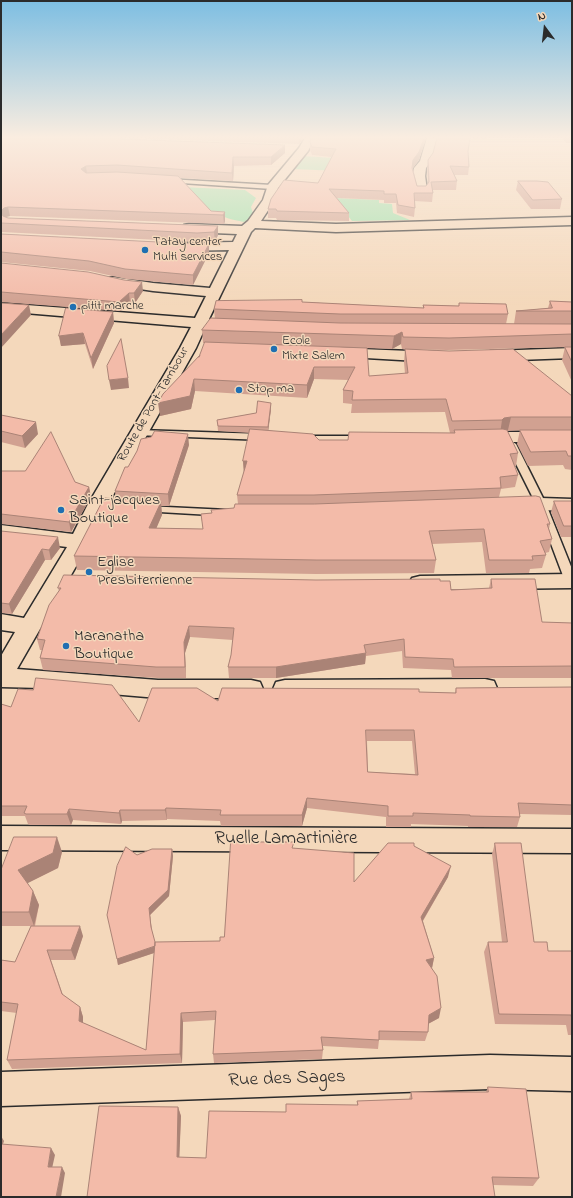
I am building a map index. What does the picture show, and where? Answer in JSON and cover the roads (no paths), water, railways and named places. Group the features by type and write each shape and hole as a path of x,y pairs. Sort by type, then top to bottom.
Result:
{"street":[{"name":"Route de Pont-Tambour","path":"1,677 80,542 105,506 138,433 196,348 201,324 215,293 238,246 249,227 269,200 270,194"},
{"path":"177,228 336,228 572,221"},
{"path":"169,246 198,248 238,246"},
{"path":"102,279 126,284 215,293"},
{"path":"1,307 224,325"},
{"path":"322,353 447,357"},
{"path":"477,356 567,353"},
{"path":"504,437 572,437"},
{"path":"537,505 572,504"},
{"path":"1,532 80,542"},
{"path":"59,578 82,579"},
{"path":"399,583 572,582"},
{"path":"1,622 31,627"},
{"path":"1,677 158,689 506,688"},
{"name":"Ruelle Lamartinière","path":"1,838 572,842"},
{"name":"Rue des Sages","path":"1,1089 490,1072 572,1074"}],"lane":[{"path":"138,433 273,438"},
{"path":"504,437 572,582"},
{"path":"297,439 375,439"},
{"path":"137,508 208,513 238,513"}],"place":[{"name":"Tatay center Multi services","path":"145,250"},
{"name":"pitit marche","path":"73,307"},
{"name":"Ecole Mixte Salem","path":"274,349"},
{"name":"Stop ma","path":"239,390"},
{"name":"Saint-jacques Boutique","path":"61,510"},
{"name":"Eglise Presbiterrienne","path":"89,572"},
{"name":"Maranatha Boutique","path":"66,646"}]}
